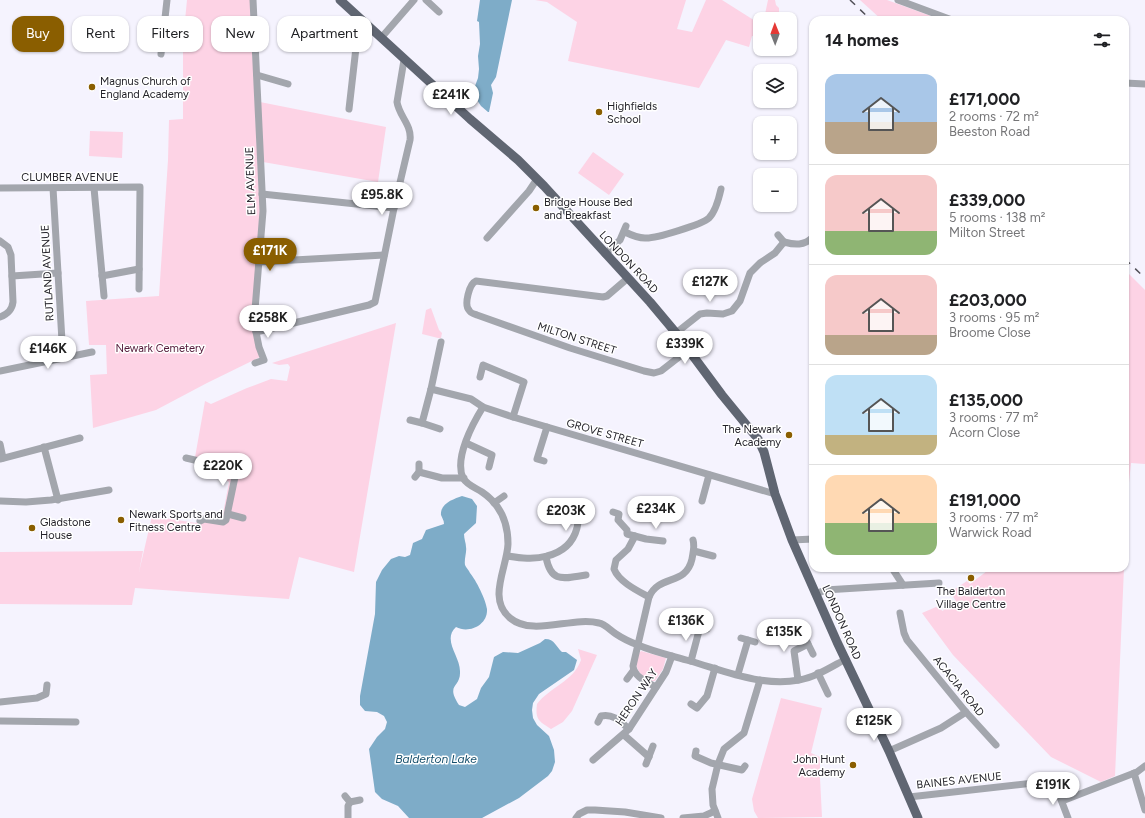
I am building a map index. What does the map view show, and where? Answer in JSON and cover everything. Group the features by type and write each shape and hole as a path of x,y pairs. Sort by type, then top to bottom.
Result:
{"main road":[{"name":"LONDON ROAD","path":"340,0 357,16"},
{"name":"LONDON ROAD","path":"372,30 416,71 518,160 537,179 650,302 676,333 708,377 758,439 764,452 775,494 792,540 889,751 918,818"}],"street":[{"path":"161,54 167,0"},
{"name":"ELM AVENUE","path":"253,0 263,215 254,314 256,332 265,362 255,363"},
{"path":"381,38 414,0"},
{"path":"426,0 439,12"},
{"path":"898,0 941,16"},
{"path":"349,109 355,52"},
{"path":"256,332 373,304 376,300 384,255 410,135 409,127 400,114 397,102 404,60"},
{"path":"401,80 406,74 416,71"},
{"path":"257,75 288,84"},
{"path":"1129,83 1145,84"},
{"path":"488,238 529,191 537,179"},
{"name":"CLUMBER AVENUE","path":"0,188 140,188 139,269"},
{"name":"RUTLAND AVENUE","path":"53,188 63,358"},
{"path":"94,188 104,296"},
{"path":"605,254 617,243 626,229 636,237 650,238 658,237 702,222 712,214 721,189"},
{"path":"262,194 394,208"},
{"path":"778,235 784,242 793,244 799,245 809,240"},
{"path":"0,241 8,247 10,251 13,307 10,312 0,317"},
{"path":"676,333 700,314 724,314 732,311 740,301 747,280 753,269 775,253 784,242"},
{"path":"258,262 384,255"},
{"path":"102,276 139,269 139,289"},
{"path":"12,276 58,273"},
{"name":"MILTON STREET","path":"628,278 607,296 480,281 473,282 470,286 467,306 468,310 477,315 570,348 654,373 661,371 688,350"},
{"path":"422,423 441,342"},
{"path":"0,371 92,352"},
{"path":"480,377 483,365 528,383 513,417"},
{"name":"GROVE STREET","path":"431,389 471,399 483,407 513,417 775,494"},
{"path":"483,407 473,423 462,455 461,465 464,478 494,503 504,520 507,530 508,544 507,556 498,597 501,608 512,619 521,623 535,626 586,621 601,623 616,634 638,645 715,668 760,680 774,682 798,680 818,674 846,659"},
{"path":"410,420 440,429"},
{"path":"544,461 537,459 547,427"},
{"path":"0,444 2,458 80,438"},
{"path":"466,443 492,455 489,467"},
{"path":"44,447 58,500"},
{"path":"186,458 216,465 222,472 235,477 226,520 223,522 204,519 200,521"},
{"path":"419,464 417,475 442,478 464,478"},
{"path":"702,501 709,475"},
{"path":"0,501 26,502 58,500 109,490"},
{"path":"494,503 504,496"},
{"path":"613,512 619,514 618,520 627,530 626,534 663,541"},
{"path":"507,556 529,559 546,557 560,551 571,542 578,525 578,520 572,514 552,513"},
{"path":"228,514 243,518"},
{"path":"634,536 628,549 616,560 614,569 616,574 628,584 649,597"},
{"path":"792,540 809,539"},
{"path":"627,679 633,671 649,597 652,591 661,583 677,578 685,573 690,567 694,551 693,540"},
{"path":"694,551 713,556"},
{"path":"546,557 549,570 556,576 565,578 584,577"},
{"path":"895,572 903,585"},
{"path":"816,594 825,590 939,582"},
{"name":"ACACIA ROAD","path":"900,613 907,640 966,712 996,745"},
{"path":"691,661 700,627"},
{"path":"803,634 813,654"},
{"path":"738,674 748,640"},
{"path":"798,680 794,651 808,644"},
{"name":"HERON WAY","path":"593,760 624,735 629,729 666,672 672,656"},
{"path":"691,704 696,708 706,696 715,668"},
{"path":"633,671 638,676 656,687"},
{"path":"818,674 828,694"},
{"path":"718,818 715,811 712,789 718,764 724,749 744,733 760,680"},
{"path":"0,702 37,698 46,694 47,685"},
{"path":"889,751 941,728 966,712"},
{"path":"598,716 612,716 629,729"},
{"path":"0,721 76,722"},
{"path":"624,735 648,761 653,746"},
{"path":"694,755 718,764 743,770"},
{"path":"1068,818 1062,801 1140,771 1145,766"},
{"path":"1134,773 1144,800 1145,810"},
{"name":"BAINES AVENUE","path":"909,796 1049,781 1054,782 1062,801"},
{"path":"348,818 348,799 360,800"},
{"path":"576,818 587,810 595,810 625,812 661,818"},
{"path":"683,818 704,816 715,811"}],"green space":[{"name":"Newark Cemetery","path":"187,0 250,0 251,16 211,16 211,52 252,52 260,211 253,315 260,357 156,410 93,428 90,375 107,374 106,345 89,345 86,301 159,296 168,160 169,120 183,119 183,52 203,52 203,16 185,16"},
{"path":"535,0 686,0 677,29 692,32 706,0 722,0 753,20 753,36 749,47 726,40 699,88 568,61 577,22 547,2"},
{"path":"768,0 775,0 776,5 779,8 779,12 765,12"},
{"path":"860,0 887,0 931,16 878,16"},
{"path":"260,102 386,127 378,182 263,162"},
{"path":"90,131 123,132 122,158 89,156"},
{"path":"593,152 624,174 609,195 578,173"},
{"path":"1129,274 1145,290 1145,464 1131,463 1129,483"},
{"path":"431,308 439,330 442,333 441,338 422,334 426,310"},
{"path":"396,323 354,572 299,557 289,599 135,588 132,605 0,604 0,552 143,551 139,572 152,516 196,523 201,515 222,519 229,482 194,463 205,401 211,404 271,379 287,381 290,367 288,364 279,365 272,363"},
{"path":"986,572 1124,572 1115,776 1101,782 1051,757 953,655 922,613 936,607 943,611 945,607 953,609 956,601 952,595 952,591 967,581 970,584"},
{"path":"578,649 597,655 572,711 563,722 551,729 543,724 537,717 537,704 573,674 581,660"},
{"path":"641,651 666,658 663,669 655,681 645,678 638,670 636,660"},
{"path":"781,698 822,708 811,753 820,757 822,817 758,818 754,811 752,799"}],"water":[{"path":"480,0 512,0 496,77 491,85 493,93 489,112 481,106 477,100 478,94 472,94 478,78 479,69 478,56 480,44 479,22 477,21"},
{"name":"Balderton Lake","path":"462,496 472,499 477,506 476,523 464,534 466,549 465,565 480,590 487,609 484,620 477,627 472,629 461,629 456,627 452,632 451,643 460,671 460,677 453,689 453,693 459,705 465,707 477,699 481,688 489,677 494,657 503,652 518,653 540,643 545,639 548,639 551,640 562,652 566,652 577,660 574,670 539,694 533,703 533,718 537,725 549,736 554,750 555,762 552,771 548,776 519,798 482,818 409,818 398,806 382,799 375,792 369,749 377,737 385,729 387,722 384,716 377,712 365,711 360,705 360,696 375,614 376,582 382,570 391,559 399,556 405,557 410,555 413,543 422,539 426,530 444,524 441,515 443,507 448,502"}],"railway":[{"path":"850,0 867,16"},
{"path":"1129,263 1145,278"}],"place":[{"name":"Magnus Church of England Academy","path":"92,87"},
{"name":"Highfields School","path":"599,112"},
{"name":"Bridge House Bed and Breakfast","path":"536,208"},
{"name":"The Newark Academy","path":"789,435"},
{"name":"Newark Sports and Fitness Centre","path":"121,520"},
{"name":"Gladstone House","path":"32,528"},
{"name":"The Balderton Village Centre","path":"971,578"},
{"name":"John Hunt Academy","path":"853,765"}]}
